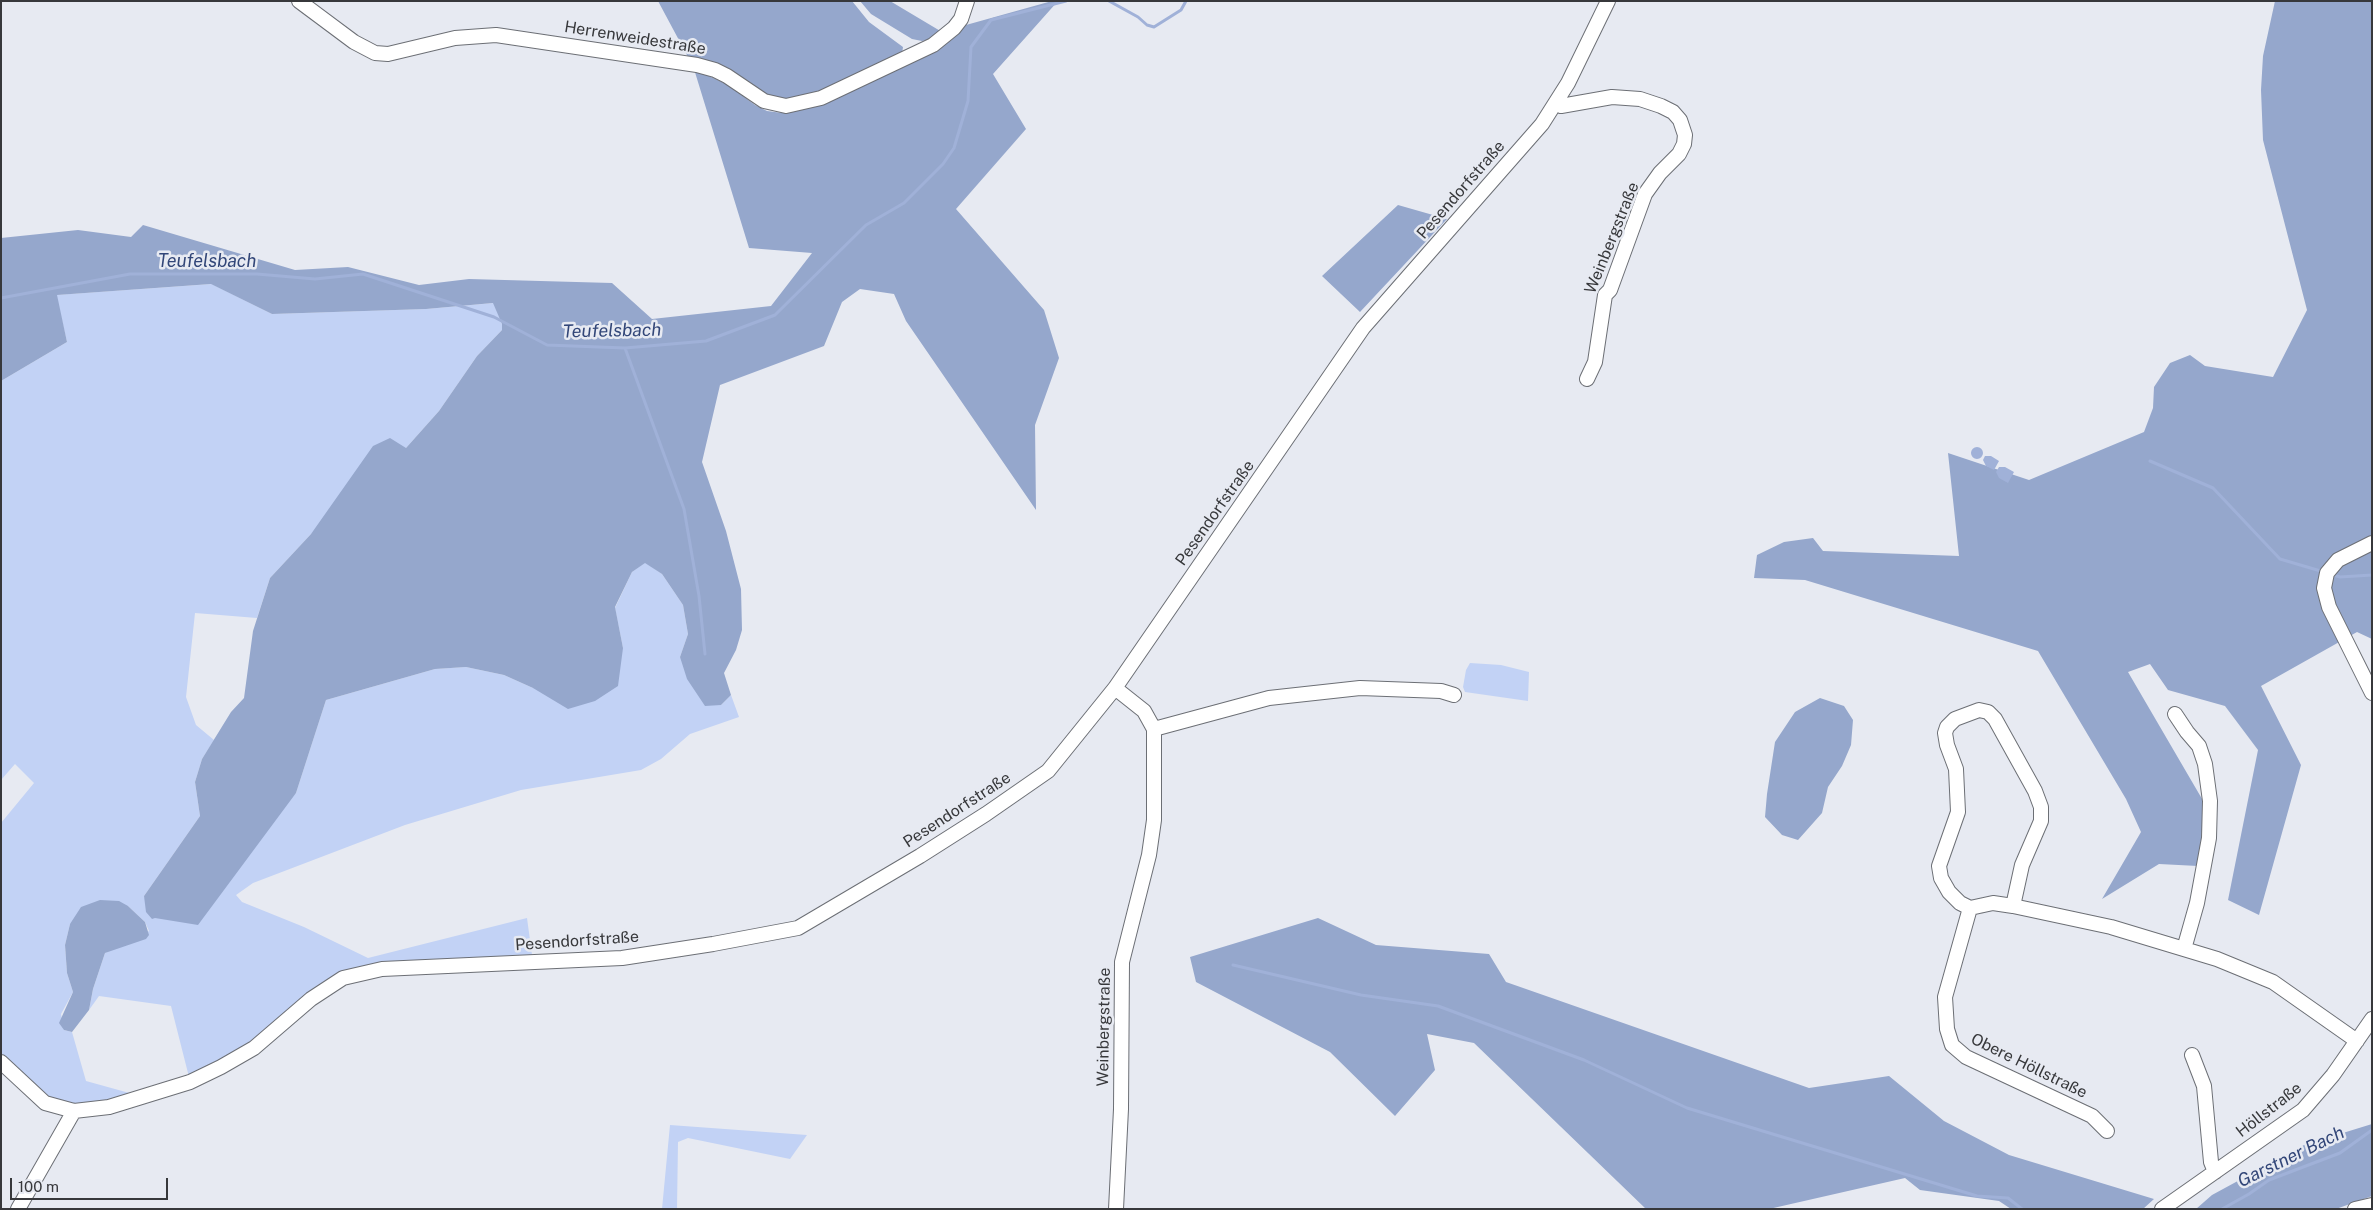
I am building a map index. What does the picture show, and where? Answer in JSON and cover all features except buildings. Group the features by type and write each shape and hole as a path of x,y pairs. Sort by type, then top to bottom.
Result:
{"street":[{"name":"Herrenweidestraße","path":"299,1 354,42 375,53 403,52 455,38 474,35 503,36 697,64 721,73 764,101 786,106 821,98 933,45 954,28 961,19 967,1"},
{"name":"Pesendorfstraße","path":"1,1062 45,1103 74,1111 109,1107 190,1082 221,1067 254,1048 311,999 343,978 382,969 622,958 798,928 920,856 1048,771 1115,688 1363,328 1515,156 1556,104 1608,1"},
{"name":"Weinbergstraße","path":"1556,104 1561,106 1612,97 1640,99 1662,106 1673,112 1680,120 1685,135 1684,144 1679,154 1660,173 1645,194 1610,290 1605,296 1587,379"},
{"path":"2372,543 2338,560 2328,573 2324,588 2329,607 2372,693"},
{"path":"1115,688 1144,711 1154,729 1269,698 1360,688 1441,691 1454,695"},
{"path":"2013,906 2022,865 2041,821 2041,807 2035,791 1995,719 1988,712 1979,710 1955,719 1947,727 1945,733 1947,745 1956,770 1958,812 1939,866 1941,878 1948,892 1960,903 1970,908 1993,903 2013,906 2111,927 2240,968 2272,982 2357,1041"},
{"path":"2175,714 2199,746 2205,764 2210,802 2210,838 2197,903 2184,949"},
{"name":"Weinbergstraße","path":"1116,1209 1121,1109 1122,962 1150,855 1154,820 1154,729"},
{"name":"Obere Höllstraße","path":"1970,908 1945,997 1946,1029 1952,1045 1966,1056 2092,1116 2107,1131"},
{"name":"Höllstraße","path":"2162,1209 2303,1110 2333,1075 2372,1019"},
{"path":"2192,1056 2204,1086 2211,1162 2215,1172"},
{"path":"18,1209 74,1111"},
{"path":"2355,1209 2372,1205"}],"shaded area":[{"path":"658,1 852,1 869,22 903,47 902,54 832,87 797,99 773,99 716,63 688,57"},
{"path":"860,1 890,1 942,32 933,39 922,41 912,39 871,14"},
{"path":"1052,1 1058,1 993,74 1026,129 956,209 1044,310 1059,358 1035,425 1036,510 906,321 894,294 860,289 842,302 824,346 720,385 702,462 726,531 741,589 742,630 736,650 724,673 731,695 721,705 705,706 687,679 680,657 688,634 683,605 662,574 645,563 632,572 615,607 623,648 618,686 595,701 568,709 533,688 504,675 466,667 435,669 326,700 296,793 198,925 152,919 146,912 144,896 200,816 195,782 202,759 231,712 244,698 253,631 270,578 311,534 373,446 390,438 406,448 439,411 477,356 502,330 502,324 493,303 426,309 272,314 211,284 57,295 67,342 1,381 1,238 78,230 131,237 143,225 295,270 348,267 419,285 469,279 612,283 652,319 771,306 812,253 749,248 694,69 728,85 755,105 767,111 782,113 799,110 825,102 941,48 966,25"},
{"path":"2275,1 2372,1 2372,639 2357,632 2261,686 2301,765 2259,915 2228,900 2258,750 2225,706 2168,690 2150,664 2128,672 2205,804 2198,866 2159,864 2102,899 2141,832 2126,799 2038,651 1805,580 1754,578 1757,555 1784,542 1813,538 1823,551 1959,556 1948,453 2029,480 2144,432 2153,408 2154,387 2170,363 2190,355 2205,366 2273,377 2307,310 2263,140 2261,90 2263,56"},
{"path":"1398,205 1447,219 1360,312 1322,276"},
{"path":"212,284 272,314 426,309 494,303 502,324 502,330 477,356 439,411 406,448 311,534 270,578 257,618 195,613 186,697 196,725 214,740 202,759 195,782 200,816 144,896 153,918 296,793 326,700 435,669 466,667 504,675 533,688 623,648 615,608 632,572 645,562 662,574 683,605 688,634 680,657 721,705 731,695 739,717 690,734 661,759 641,770 521,790 405,825 253,883 236,895 242,902 304,927 368,958 527,918 532,955 383,964 345,973 254,1042 189,1077 171,1006 99,996 89,1010 93,989 105,953 149,931 145,922 128,906 70,924 65,945 67,973 73,992 61,1014 64,1030 72,1032 86,1081 133,1094 111,1101 78,1105 66,1103 49,1097 34,1086 1,1053 1,823 34,783 15,764 1,780 1,381 67,342 56,295"},
{"path":"1977,447 1983,453 1977,459 1971,453"},
{"path":"1985,456 1991,456 1999,461 1994,470 1986,466 1983,460"},
{"path":"1999,467 2005,467 2014,472 2008,483 1999,478 1996,472"},
{"path":"1470,663 1501,665 1529,672 1528,701 1465,692 1463,687 1466,670"},
{"path":"1820,698 1844,706 1853,720 1851,745 1842,766 1828,787 1822,813 1798,840 1782,835 1765,817 1775,742 1795,712"},
{"path":"100,900 119,901 128,906 145,922 149,935 146,939 105,953 93,989 89,1010 72,1032 64,1030 59,1023 73,992 67,973 65,945 70,924 81,907"},
{"path":"1318,918 1376,945 1489,954 1506,982 1809,1088 1889,1076 1944,1121 2009,1155 2154,1199 2143,1209 2011,1209 1999,1201 1920,1190 1905,1178 1769,1209 1646,1209 1474,1043 1427,1034 1435,1070 1395,1116 1330,1052 1196,982 1190,957"},
{"path":"2372,1124 2372,1196 2336,1209 2196,1209 2212,1195 2304,1145"},
{"path":"670,1125 807,1135 790,1159 688,1138 678,1142 677,1209 662,1209"}],"waterway":[{"name":"Teufelsbach","path":"1,298 130,274 257,274 315,279 363,274 494,317 547,345 625,348 706,341 775,315 866,225 904,203 943,164 954,148 968,101 971,47 991,20 1066,1"},
{"name":"Teufelsbach","path":"1109,1 1138,17 1147,25 1154,27 1181,10 1186,1"},
{"path":"625,348 684,509 699,596 705,654"},
{"path":"2150,461 2213,488 2280,559 2324,572"},
{"path":"2330,574 2340,577 2372,575"},
{"path":"1233,965 1361,995 1438,1006 1584,1060 1687,1108 1977,1196 2008,1198 2022,1209"},
{"name":"Garstner Bach","path":"2222,1209 2269,1180 2340,1153 2372,1130"}]}
